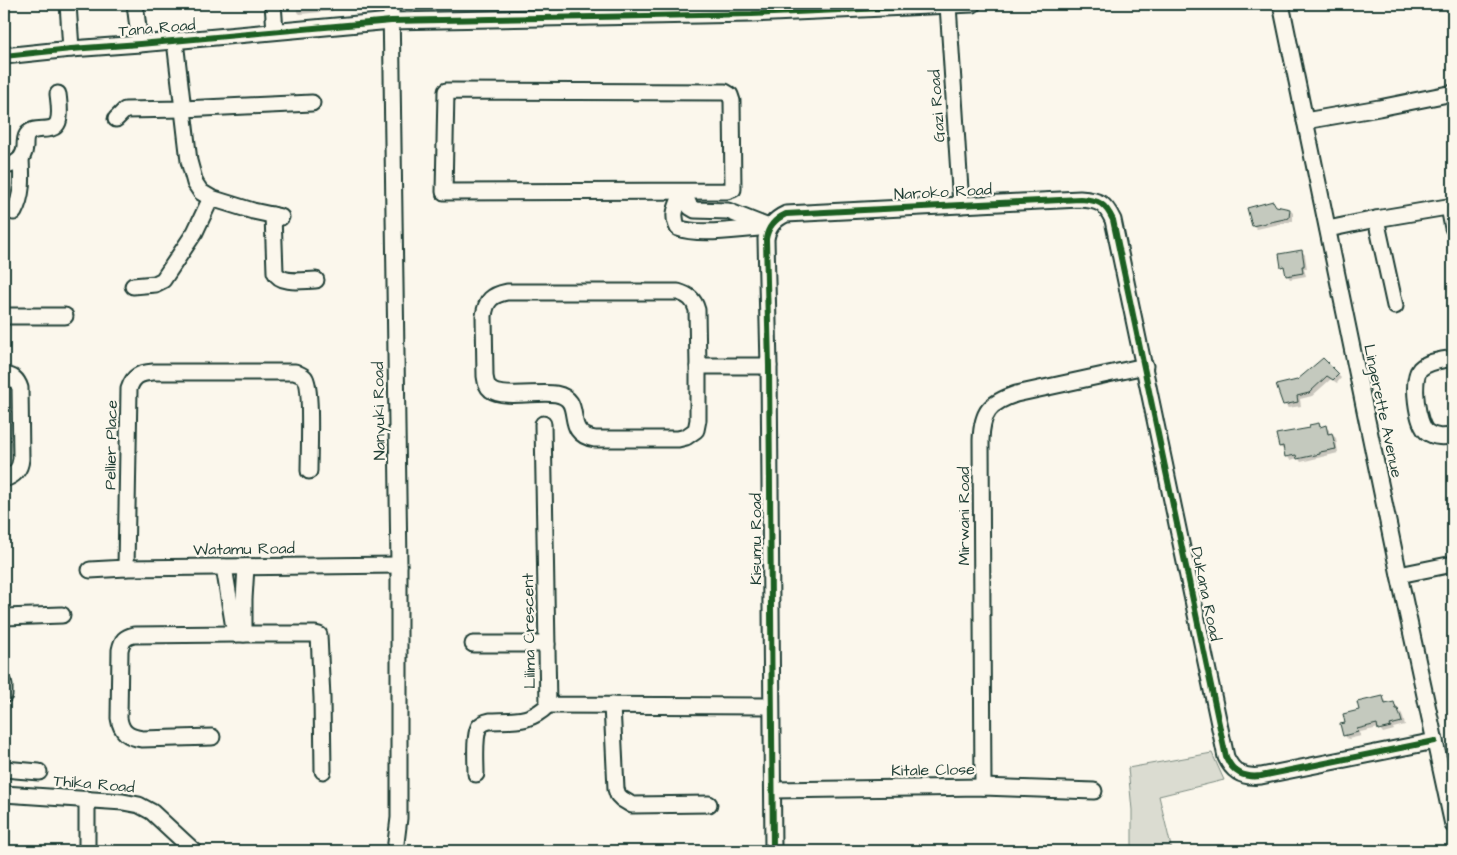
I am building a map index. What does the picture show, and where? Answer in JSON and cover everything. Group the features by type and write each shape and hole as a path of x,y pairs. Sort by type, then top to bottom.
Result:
{"street":[{"path":"68,4 71,49"},
{"path":"135,4 140,44"},
{"path":"273,4 275,31"},
{"name":"Nanyuki Road","path":"391,4 399,565 399,818 395,851"},
{"name":"Tana Road","path":"4,56 391,21 752,14 973,4"},
{"name":"Lingerette Avenue","path":"1281,4 1399,575 1451,805 1453,825"},
{"name":"Gazi Road","path":"948,5 961,205"},
{"path":"175,41 189,160 195,183 201,192 211,198 230,205 277,216 275,272 277,276 282,280 316,280"},
{"path":"446,91 725,92 730,95 732,101 733,189 727,191 683,192 444,192 446,91"},
{"path":"1305,121 1453,93"},
{"path":"14,212 21,195 21,159 28,134 58,124 58,94"},
{"path":"116,119 123,110 312,103"},
{"path":"4,166 21,159"},
{"path":"683,192 690,207 695,210 728,211 770,227"},
{"path":"683,192 674,214 674,222 678,228 685,231 770,227"},
{"path":"133,286 155,284 163,280 195,232 211,198"},
{"name":"Naroko Road","path":"770,227 773,222 782,216 796,213 1080,199 1098,201 1109,210 1113,220"},
{"path":"1328,229 1451,207 1453,228"},
{"path":"734,213 736,229"},
{"path":"1376,219 1395,306"},
{"name":"Dukana Road","path":"1113,220 1226,757 1232,768 1245,776 1261,776 1435,741"},
{"name":"Kisumu Road","path":"770,227 767,234 766,248 769,366 773,851"},
{"path":"507,292 678,292 686,295 696,304 698,366 698,420 696,430 686,438 588,438 578,431 572,406 563,396 551,393 507,394 493,392 489,388 486,384 485,376 485,307 491,298 507,292"},
{"path":"4,316 66,316"},
{"path":"1453,358 1424,366 1417,374 1415,391 1421,422 1425,430 1434,436 1453,436"},
{"path":"698,366 769,366"},
{"name":"Mirwani Road","path":"983,787 980,440 982,424 986,413 1001,399 1016,394 1144,366"},
{"name":"Pellier Place","path":"126,568 130,389 131,382 139,374 153,372 295,372 301,374 305,378 309,392 309,471"},
{"path":"4,375 12,376 16,379 20,388 21,459 15,473 4,479"},
{"name":"Lilima Crescent","path":"543,424 548,705 771,706"},
{"path":"1399,575 1453,564"},
{"name":"Watamu Road","path":"90,570 399,565"},
{"path":"224,567 237,600 239,634"},
{"path":"237,600 246,567"},
{"path":"4,617 62,615"},
{"path":"212,736 142,738 131,737 125,734 120,725 119,718 120,650 121,643 128,636 319,635 323,771"},
{"path":"474,644 547,644"},
{"path":"4,684 4,695"},
{"path":"476,774 477,734 481,725 490,721 527,719 540,713 548,705"},
{"path":"612,705 615,780 618,795 632,805 710,804"},
{"path":"4,769 39,772"},
{"name":"Kitale Close","path":"773,790 983,787 1094,791"},
{"name":"Thika Road","path":"4,794 87,799 139,805 152,812 194,851"},
{"path":"87,799 87,851"},
{"name":"Nanyuki Road","path":"399,818 404,851"}],"shaded area":[{"path":"1212,753 1224,780 1159,796 1172,851 1132,851 1132,810 1128,768"}],"building":[{"path":"1273,201 1276,206 1290,209 1289,218 1252,226 1247,208"},
{"path":"1302,250 1303,273 1286,276 1284,266 1281,267 1279,254"},
{"path":"1323,358 1339,374 1333,380 1327,376 1309,393 1297,396 1298,402 1283,405 1276,385 1297,380"},
{"path":"1319,423 1320,427 1326,425 1328,434 1332,433 1336,449 1297,459 1296,455 1285,457 1283,446 1279,447 1276,434 1310,428 1309,425"},
{"path":"1383,696 1385,704 1394,702 1402,722 1378,730 1377,724 1357,729 1358,732 1343,736 1340,724 1345,723 1343,714 1359,710 1357,702"}],"cycle path":[{"path":"4,56 391,21 752,14 973,4"},
{"path":"773,851 769,366 766,239 768,230 779,218 786,214 1080,199 1092,200 1104,206 1113,220 1226,757 1232,767 1244,775 1261,776 1435,741"}]}
